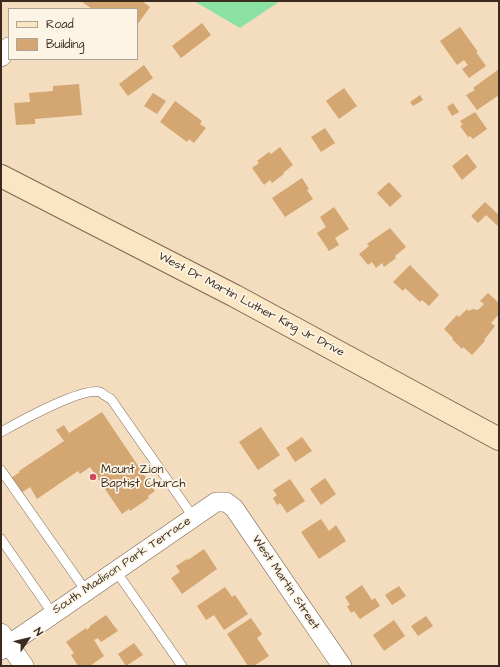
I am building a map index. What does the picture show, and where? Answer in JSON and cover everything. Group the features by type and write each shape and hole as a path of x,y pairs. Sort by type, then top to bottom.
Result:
{"main road":[{"name":"West Dr Martin Luther King Jr Drive","path":"1,176 228,292 499,438"}],"street":[{"path":"1,57 8,48"},
{"name":"South Madison Park Terrace","path":"4,642 53,614 216,502 226,502"},
{"name":"West Martin Street","path":"226,502 234,508 342,666"},
{"path":"4,642 24,666"}],"lane":[{"path":"1,432 44,409 85,393 99,392 111,398 194,518"},
{"path":"1,470 86,591"},
{"path":"1,539 53,614"},
{"path":"116,570 182,666"}],"green space":[{"path":"194,1 280,1 240,28"}],"building":[{"path":"81,1 142,1 150,7 138,24 138,8 91,8"},
{"path":"202,23 211,35 181,58 172,46"},
{"path":"460,27 486,66 469,78 462,69 468,65 464,60 457,65 440,41"},
{"path":"144,65 153,78 128,96 119,84"},
{"path":"499,69 499,95 477,110 466,95 475,90 473,88"},
{"path":"79,84 82,115 35,119 35,124 16,125 14,103 30,102 29,93 53,91 53,86"},
{"path":"344,88 357,106 339,119 326,101"},
{"path":"153,93 166,101 157,114 144,106"},
{"path":"420,95 423,100 413,106 410,102"},
{"path":"175,101 202,121 200,124 206,128 194,143 189,139 187,142 160,122"},
{"path":"453,103 459,112 452,116 447,107"},
{"path":"475,112 487,129 473,139 470,136 468,137 460,126 463,125 460,121"},
{"path":"325,128 335,143 321,152 311,137"},
{"path":"280,147 293,165 272,183 270,180 264,185 252,168 259,163 257,161 269,152 271,154"},
{"path":"467,154 477,167 462,180 452,166"},
{"path":"302,178 313,199 285,217 272,198"},
{"path":"389,182 402,196 390,207 377,193"},
{"path":"485,202 499,215 499,227 486,215 478,223 471,216"},
{"path":"334,207 349,229 335,238 339,245 329,251 317,233 326,227 320,217"},
{"path":"390,228 406,247 395,256 396,258 384,267 382,263 376,268 372,262 368,265 359,254 369,246 367,244"},
{"path":"410,265 439,295 429,306 422,300 420,302 405,288 403,291 393,282"},
{"path":"488,293 499,303 499,314 491,323 495,326 484,340 485,341 472,355 463,347 462,349 444,329 457,315 459,317 467,309 468,311 473,309 478,310 484,304 480,301"},
{"path":"102,412 155,491 148,496 149,498 130,511 129,509 122,514 90,467 80,474 78,471 37,499 30,487 21,493 11,478 64,441 56,430 64,425 69,433"},
{"path":"261,427 280,455 258,470 239,442"},
{"path":"302,437 312,451 295,462 286,448"},
{"path":"325,478 336,494 321,505 310,489"},
{"path":"290,479 305,501 287,513 280,503 277,505 273,498 277,495 273,490"},
{"path":"321,519 329,531 336,525 346,541 319,559 301,532"},
{"path":"204,549 217,569 182,594 171,578 180,572 176,566"},
{"path":"362,585 372,600 375,598 380,606 360,619 354,611 351,613 347,606 350,605 345,597"},
{"path":"399,586 406,596 392,605 385,595"},
{"path":"225,587 232,597 235,595 248,614 224,630 214,615 206,620 197,606"},
{"path":"106,615 118,631 101,642 98,638 94,640 104,656 90,666 78,666 71,655 74,653 66,642 86,628 87,630 90,626"},
{"path":"426,616 433,626 418,636 411,626"},
{"path":"251,618 262,634 257,638 269,656 254,666 248,666 227,634"},
{"path":"394,620 405,636 384,651 373,635"},
{"path":"134,643 143,655 126,666 118,654"}],"place":[{"name":"Mount Zion Baptist Church","path":"93,477"}]}
